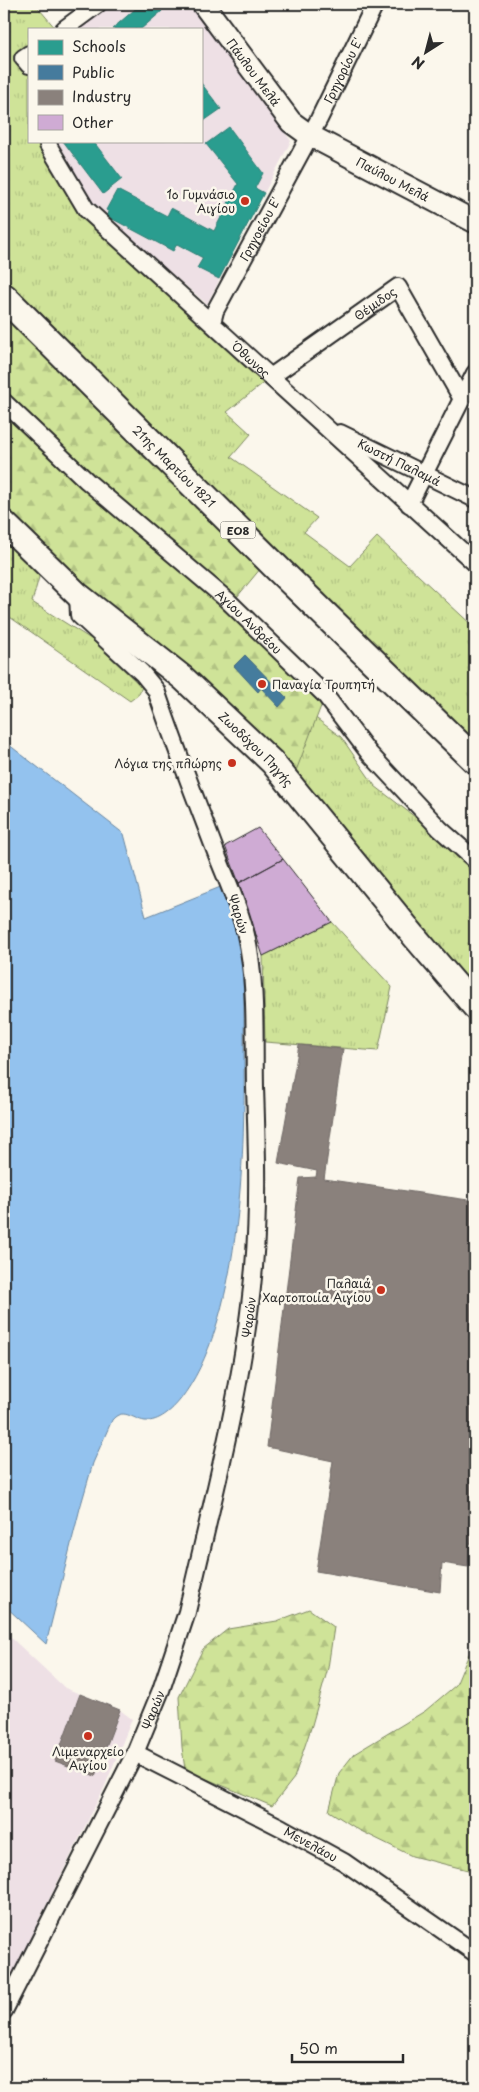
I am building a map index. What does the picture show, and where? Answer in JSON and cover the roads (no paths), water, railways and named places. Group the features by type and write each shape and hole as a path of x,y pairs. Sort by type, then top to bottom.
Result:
{"main road":[{"name":"21ης Μαρτίου 1821","path":"4,297 286,577 475,760"},
{"name":"Ζωοδόχου Πηγής","path":"4,523 78,595 183,678 272,762 414,936 475,1007"}],"street":[{"path":"65,28 98,4"},
{"name":"Πάυλου Μελά","path":"202,4 291,122 309,135"},
{"name":"Γρηγορίου Ε'","path":"309,135 319,119 375,4"},
{"path":"28,55 23,58 28,64"},
{"name":"Παύλου Μελά","path":"309,135 475,222"},
{"name":"Γρηγοείου Ε'","path":"212,323 215,311 309,135"},
{"name":"Όθωνος","path":"49,142 48,145 86,208 475,563"},
{"name":"Θέμιδος","path":"272,376 398,288 462,399"},
{"path":"409,504 475,373"},
{"name":"Αγίου Ανδρέου","path":"4,402 87,482 226,599 326,695 369,753 440,829 475,860"},
{"name":"Κωστή Παλαμά","path":"324,426 475,499"},
{"name":"Ψαρών","path":"4,2011 135,1753 161,1690 187,1612 235,1401 251,1298 256,1224 254,1018 250,960 237,903 216,852 156,690 142,673 79,615 78,595"},
{"name":"Μενελάου","path":"135,1753 344,1862 475,1953"}],"water":[{"path":"4,741 124,834 146,917 223,886 237,931 242,961 244,1100 240,1190 235,1238 227,1284 215,1328 200,1368 180,1400 169,1411 150,1421 140,1420 124,1414 116,1416 112,1420 93,1463 46,1644 4,1605"}],"place":[{"name":"1ο Γυμνάσιο Αιγίου","path":"245,201"},
{"name":"Παναγία Τρυπητή","path":"262,684"},
{"name":"Λόγια της πλώρης","path":"232,763"},
{"name":"Παλαιά Χαρτοποιία Αιγίου","path":"381,1290"},
{"name":"Λιμεναρχείο Αιγίου","path":"88,1736"}]}
